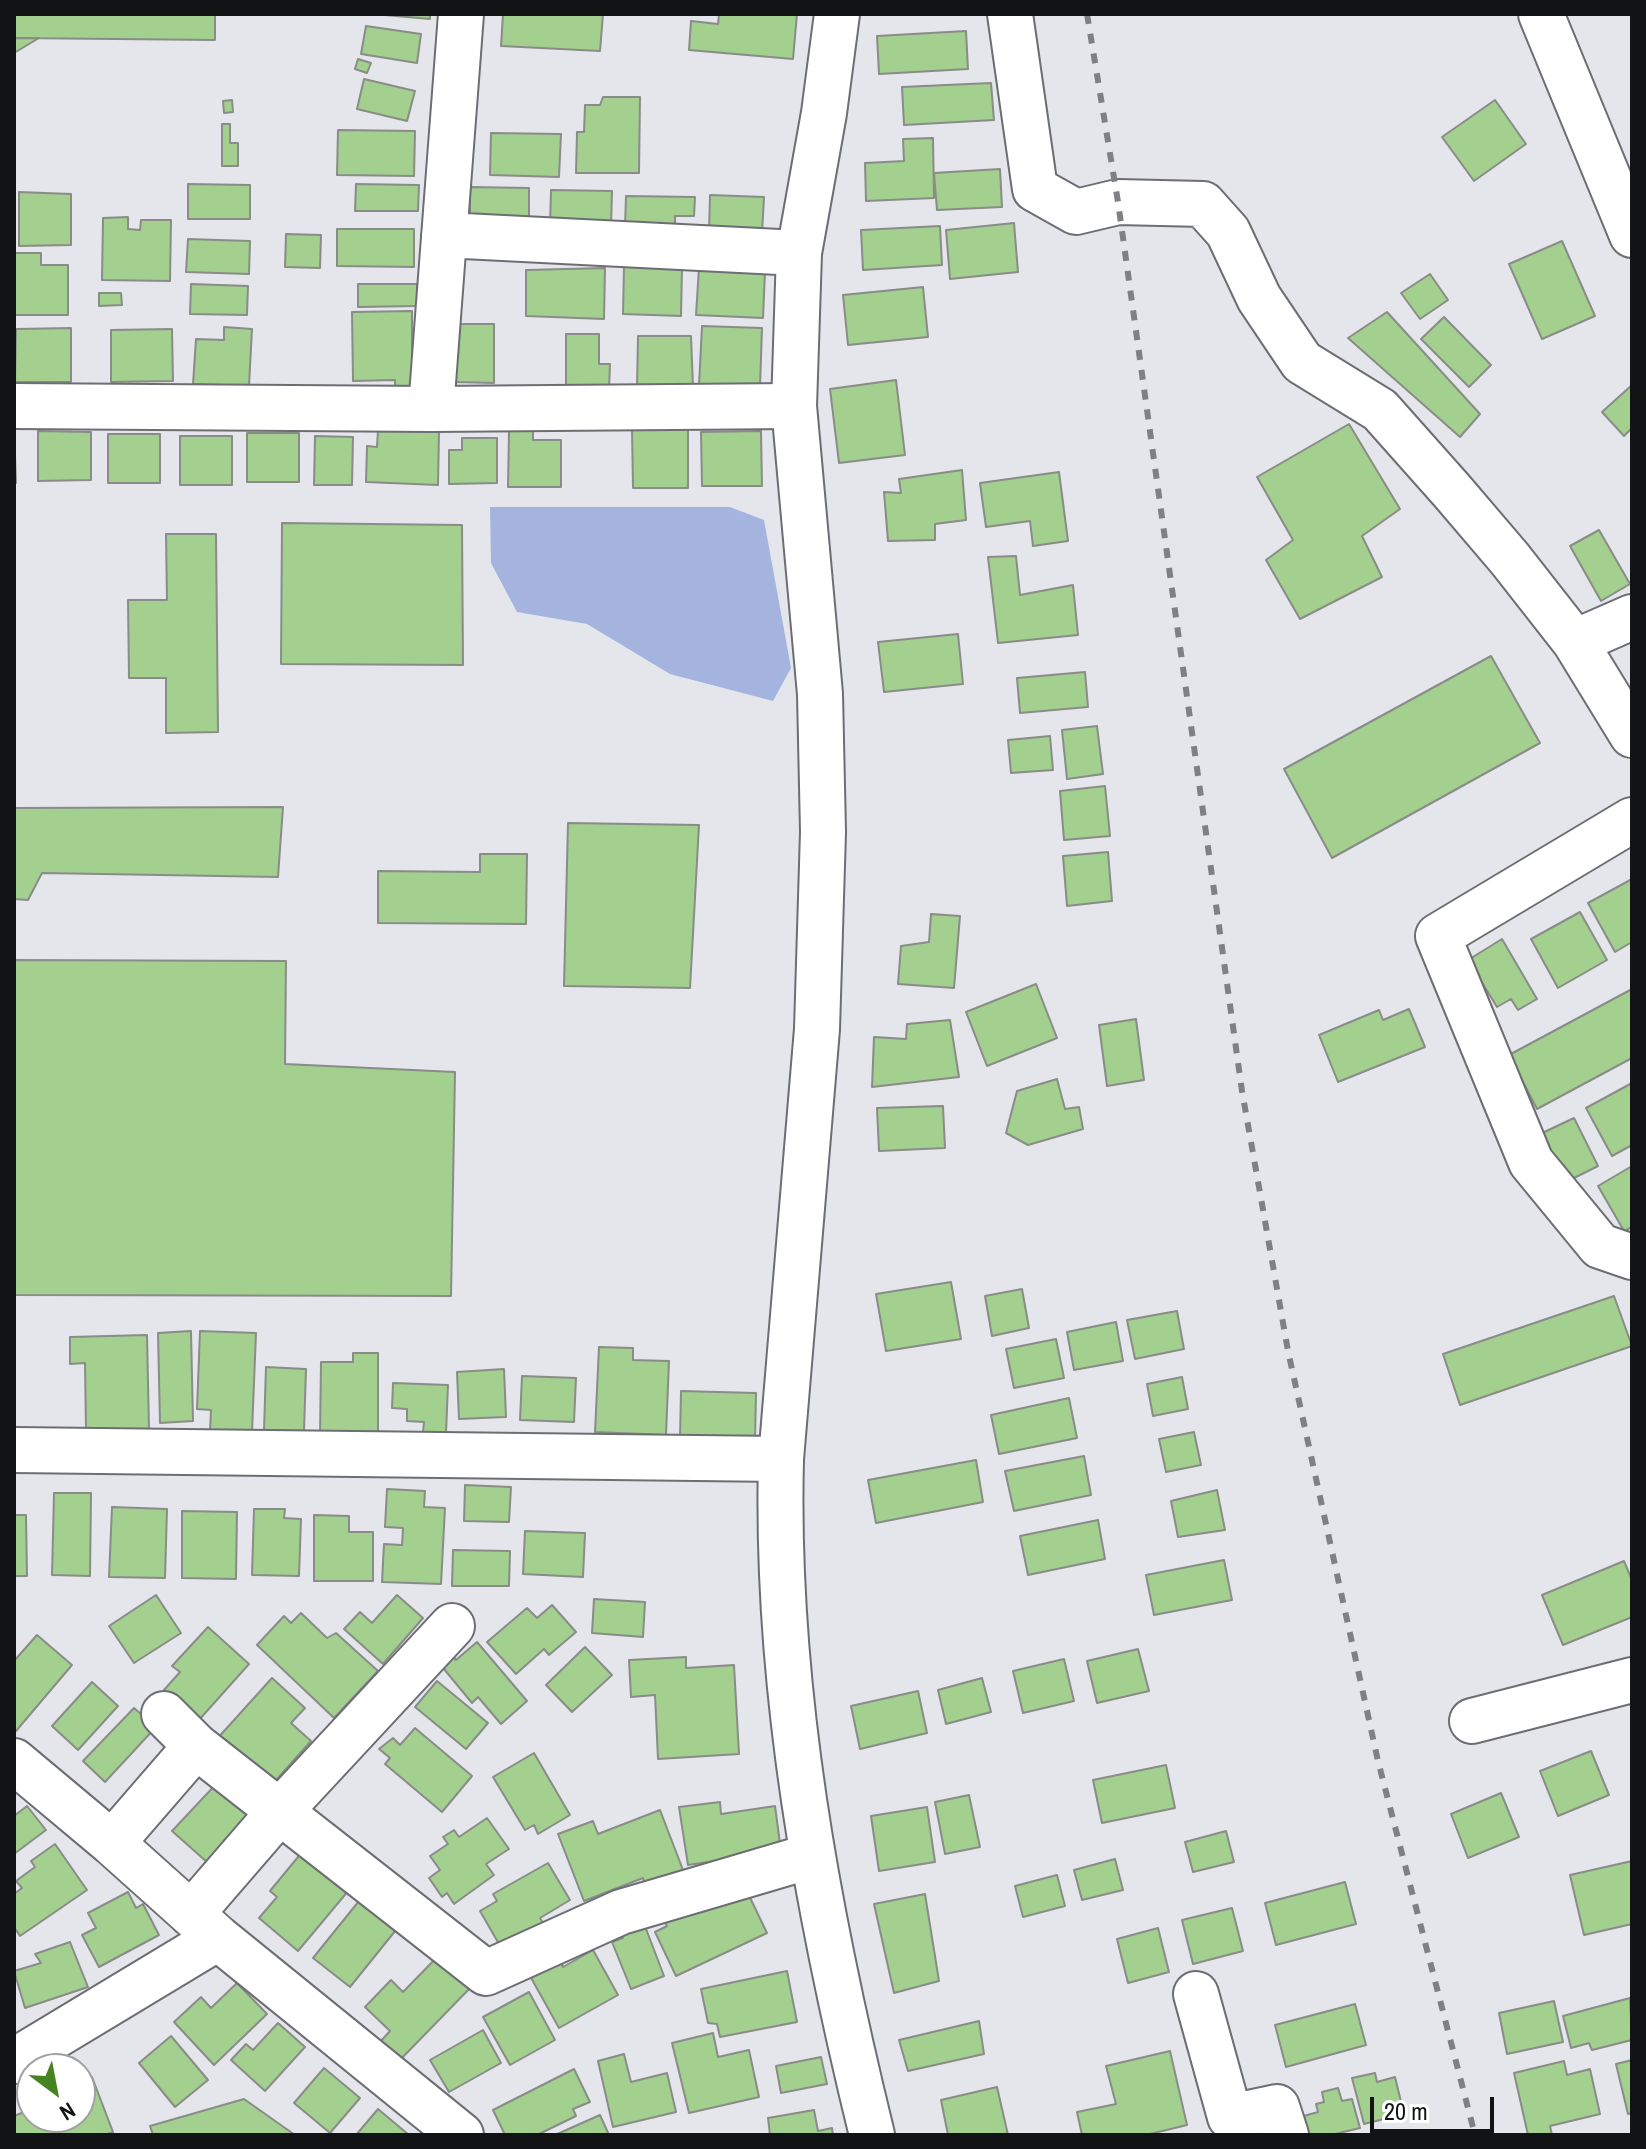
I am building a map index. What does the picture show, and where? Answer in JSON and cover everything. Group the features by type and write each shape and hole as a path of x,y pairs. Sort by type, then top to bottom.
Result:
{"street":[{"path":"431,409 461,14"},
{"path":"837,14 824,113 799,253 794,406 820,694 823,832 817,1029 781,1459 779,1520 789,1671 811,1856 872,2135"},
{"path":"1010,14 1035,189 1076,212 1118,202 1203,204 1228,232 1259,298 1302,362 1380,410 1510,559 1575,642 1632,735"},
{"path":"1541,14 1632,235"},
{"path":"444,235 799,253"},
{"path":"14,406 431,409 794,406"},
{"path":"1575,642 1632,617"},
{"path":"1632,820 1438,936 1531,1162 1600,1246 1632,1257"},
{"path":"14,1450 781,1459"},
{"path":"14,2061 204,1926 280,1811 452,1626"},
{"path":"1472,1721 1632,1680"},
{"path":"164,1714 196,1746 486,1973 621,1912 811,1856"},
{"path":"112,1843 196,1746"},
{"path":"14,1761 204,1926 461,2135"},
{"path":"1196,1994 1230,2117 1277,2107 1286,2135"}],"shaded area":[{"path":"490,507 730,507 764,520 791,668 773,701 670,674 587,624 517,612 491,563"}],"building":[{"path":"14,14 215,14 215,40 14,38"},
{"path":"373,14 430,14 430,19"},
{"path":"503,14 603,14 600,51 501,46"},
{"path":"719,14 797,14 793,59 689,50 691,21 718,24"},
{"path":"366,26 421,34 417,63 361,54"},
{"path":"966,31 968,69 879,74 877,36"},
{"path":"14,38 39,38 14,53"},
{"path":"358,59 371,63 367,73 355,69"},
{"path":"364,79 415,91 407,121 357,109"},
{"path":"991,83 994,120 904,125 902,87"},
{"path":"603,97 640,97 639,173 576,173 577,132 584,132 585,105 600,105"},
{"path":"232,100 233,112 224,113 223,101"},
{"path":"1495,100 1526,144 1474,181 1442,137"},
{"path":"222,124 230,124 230,143 238,143 238,166 222,166"},
{"path":"338,130 415,131 414,176 337,175"},
{"path":"491,133 561,134 559,177 490,175"},
{"path":"933,138 934,198 866,201 865,163 904,161 903,139"},
{"path":"1000,169 1002,207 937,210 934,173"},
{"path":"188,184 250,185 250,219 188,219"},
{"path":"356,184 419,185 418,211 355,211"},
{"path":"470,187 529,188 529,223 470,222"},
{"path":"551,190 612,191 611,227 550,226"},
{"path":"19,192 71,194 71,245 19,246"},
{"path":"710,195 764,197 762,234 709,232"},
{"path":"626,196 695,197 694,216 675,216 675,227 625,227"},
{"path":"128,217 128,229 140,230 141,220 171,220 170,281 102,280 103,218"},
{"path":"1014,223 1018,272 950,279 946,230"},
{"path":"940,226 942,265 863,270 861,230"},
{"path":"337,229 414,229 414,267 337,266"},
{"path":"286,234 321,235 320,268 285,267"},
{"path":"188,239 250,241 249,274 186,272"},
{"path":"1562,241 1595,316 1542,339 1509,264"},
{"path":"15,253 41,253 41,265 68,265 68,315 15,315"},
{"path":"624,266 682,268 681,316 623,314"},
{"path":"699,267 765,271 763,318 696,315"},
{"path":"605,268 604,319 526,316 526,270"},
{"path":"1430,274 1448,300 1420,319 1401,293"},
{"path":"191,284 248,286 247,315 190,314"},
{"path":"358,284 417,284 417,306 358,307"},
{"path":"923,287 928,337 848,345 843,295"},
{"path":"99,293 121,293 122,305 99,306"},
{"path":"412,311 412,387 395,387 395,380 353,381 352,312"},
{"path":"1387,312 1480,414 1460,437 1348,338"},
{"path":"1444,317 1491,365 1469,387 1421,339"},
{"path":"454,324 494,324 494,383 453,382"},
{"path":"702,326 762,328 760,387 699,385"},
{"path":"224,327 252,329 249,386 193,384 196,339 224,340"},
{"path":"71,328 71,382 15,382 16,329"},
{"path":"172,329 173,381 111,382 111,330"},
{"path":"566,334 599,334 599,364 610,364 609,389 566,389"},
{"path":"638,336 691,336 693,387 637,388"},
{"path":"896,380 905,455 839,463 830,389"},
{"path":"1632,385 1632,428 1624,436 1602,412"},
{"path":"1349,424 1400,509 1362,536 1382,577 1300,619 1266,560 1293,540 1257,477"},
{"path":"14,428 16,483 14,483"},
{"path":"632,429 688,429 688,488 633,488"},
{"path":"378,430 439,431 438,485 366,482 367,446 377,447"},
{"path":"509,430 533,430 533,440 561,440 561,487 508,487"},
{"path":"38,431 91,432 91,480 38,481"},
{"path":"761,431 762,486 702,486 701,432"},
{"path":"247,433 299,433 299,482 247,482"},
{"path":"108,434 160,434 160,483 108,483"},
{"path":"180,436 232,436 232,485 180,485"},
{"path":"315,436 353,437 352,485 314,485"},
{"path":"462,438 497,438 497,483 449,484 449,450 462,450"},
{"path":"962,470 966,520 935,524 935,540 888,541 884,492 901,493 899,479"},
{"path":"1059,472 1068,541 1033,546 1030,521 986,527 980,483"},
{"path":"282,523 462,525 463,665 281,664"},
{"path":"1599,530 1630,584 1601,601 1570,546"},
{"path":"166,534 216,534 218,732 166,733 166,678 129,678 128,600 167,600"},
{"path":"1016,556 1020,595 1073,585 1078,635 998,643 988,557"},
{"path":"958,634 963,684 884,692 878,642"},
{"path":"1491,656 1540,743 1332,858 1284,769"},
{"path":"1085,672 1088,707 1020,713 1017,678"},
{"path":"1097,726 1103,774 1067,779 1062,730"},
{"path":"1050,736 1053,770 1011,773 1008,740"},
{"path":"1105,786 1110,836 1064,840 1060,791"},
{"path":"283,807 278,877 42,873 28,900 14,899 14,808"},
{"path":"568,823 699,825 690,988 564,986"},
{"path":"1108,852 1112,901 1067,906 1063,856"},
{"path":"480,854 527,854 526,924 378,923 378,871 480,872"},
{"path":"1632,879 1632,942 1615,952 1588,903"},
{"path":"1580,912 1607,960 1558,988 1531,939"},
{"path":"931,914 960,916 954,988 898,984 901,946 929,942"},
{"path":"1502,939 1537,999 1518,1010 1511,999 1497,1007 1468,960"},
{"path":"14,960 286,961 285,1064 455,1072 451,1296 14,1295"},
{"path":"1036,984 1057,1038 987,1066 966,1012"},
{"path":"1632,989 1632,1058 1537,1109 1509,1055"},
{"path":"1409,1009 1425,1047 1338,1082 1319,1035 1379,1010 1383,1020"},
{"path":"1136,1019 1144,1080 1107,1086 1099,1025"},
{"path":"950,1020 959,1077 872,1087 874,1037 906,1039 907,1024"},
{"path":"1057,1079 1065,1109 1079,1107 1083,1129 1028,1145 1006,1133 1017,1091"},
{"path":"1632,1083 1632,1145 1612,1156 1586,1108"},
{"path":"943,1106 945,1148 879,1151 877,1108"},
{"path":"1574,1118 1598,1166 1562,1184 1538,1135"},
{"path":"1632,1166 1632,1227 1624,1231 1598,1186"},
{"path":"951,1282 961,1339 886,1351 876,1294"},
{"path":"1022,1289 1029,1328 992,1336 985,1296"},
{"path":"1614,1296 1632,1346 1460,1405 1443,1354"},
{"path":"1177,1311 1184,1349 1135,1359 1127,1320"},
{"path":"1116,1322 1123,1361 1074,1370 1067,1332"},
{"path":"191,1331 193,1421 160,1423 158,1333"},
{"path":"200,1331 256,1333 252,1432 210,1431 211,1410 197,1409"},
{"path":"147,1335 149,1429 86,1431 85,1363 70,1364 70,1337"},
{"path":"1056,1339 1064,1378 1014,1388 1006,1349"},
{"path":"599,1347 633,1348 633,1360 669,1361 666,1435 595,1432"},
{"path":"353,1353 378,1353 378,1436 320,1436 321,1362 353,1362"},
{"path":"266,1367 306,1369 304,1431 264,1430"},
{"path":"504,1369 506,1417 459,1419 457,1372"},
{"path":"522,1376 576,1378 574,1422 520,1420"},
{"path":"1182,1377 1188,1409 1153,1416 1147,1384"},
{"path":"393,1383 448,1385 446,1433 423,1432 424,1422 407,1421 407,1409 392,1408"},
{"path":"681,1391 756,1393 755,1440 680,1438"},
{"path":"1069,1398 1077,1438 999,1454 991,1415"},
{"path":"1194,1432 1201,1465 1166,1472 1159,1439"},
{"path":"1084,1456 1091,1495 1014,1511 1005,1471"},
{"path":"976,1460 983,1502 876,1523 868,1480"},
{"path":"465,1485 511,1487 509,1522 464,1521"},
{"path":"387,1489 425,1491 424,1507 445,1508 441,1584 382,1582 384,1544 402,1545 403,1528 385,1527"},
{"path":"1217,1490 1225,1530 1178,1537 1171,1501"},
{"path":"54,1493 91,1493 90,1576 52,1575"},
{"path":"112,1507 167,1509 165,1578 109,1577"},
{"path":"254,1509 285,1509 284,1518 301,1519 299,1576 252,1575"},
{"path":"182,1511 237,1512 236,1579 182,1578"},
{"path":"14,1515 26,1515 27,1576 14,1576"},
{"path":"314,1515 349,1516 349,1532 373,1532 373,1581 314,1581"},
{"path":"1098,1520 1105,1559 1028,1575 1020,1536"},
{"path":"525,1531 585,1533 583,1577 523,1574"},
{"path":"453,1550 510,1551 509,1586 452,1586"},
{"path":"1224,1560 1232,1600 1154,1615 1146,1575"},
{"path":"1624,1561 1632,1580 1632,1617 1563,1645 1542,1595"},
{"path":"156,1595 181,1633 134,1663 109,1626"},
{"path":"397,1595 423,1618 383,1664 344,1629 360,1612 372,1623"},
{"path":"594,1599 645,1602 643,1637 592,1633"},
{"path":"552,1605 576,1632 549,1655 544,1649 516,1674 487,1642 527,1608 537,1618"},
{"path":"301,1613 327,1638 336,1633 378,1671 334,1718 257,1645 284,1616 291,1623"},
{"path":"208,1627 249,1664 199,1720 164,1690 180,1672 172,1666"},
{"path":"37,1635 72,1665 16,1731 14,1661"},
{"path":"477,1642 527,1701 501,1724 478,1697 472,1703 439,1663 451,1654 456,1660"},
{"path":"585,1647 612,1675 572,1712 546,1685"},
{"path":"1138,1649 1149,1691 1097,1703 1087,1661"},
{"path":"686,1657 686,1668 734,1665 739,1754 658,1759 655,1695 631,1697 629,1660"},
{"path":"1064,1659 1074,1701 1023,1713 1013,1671"},
{"path":"272,1678 305,1708 291,1723 311,1741 269,1788 216,1740"},
{"path":"982,1678 991,1712 946,1724 938,1690"},
{"path":"437,1681 488,1723 466,1749 415,1707"},
{"path":"92,1682 118,1706 78,1750 52,1726"},
{"path":"918,1691 927,1733 860,1749 851,1706"},
{"path":"134,1708 156,1727 105,1782 83,1761"},
{"path":"415,1728 472,1776 442,1812 385,1764 390,1758 379,1749 393,1738 400,1745"},
{"path":"1591,1751 1609,1795 1558,1816 1540,1771"},
{"path":"534,1753 570,1815 538,1834 534,1825 525,1830 493,1777"},
{"path":"1166,1765 1175,1808 1102,1823 1093,1780"},
{"path":"219,1781 255,1813 208,1863 172,1831"},
{"path":"1501,1793 1519,1837 1468,1858 1451,1814"},
{"path":"969,1795 980,1847 945,1854 935,1802"},
{"path":"720,1802 721,1814 775,1806 781,1851 688,1865 679,1807"},
{"path":"27,1806 46,1830 14,1854 14,1816"},
{"path":"927,1807 935,1862 879,1871 871,1816"},
{"path":"660,1810 683,1870 645,1885 643,1878 584,1901 558,1834 593,1821 598,1834"},
{"path":"487,1818 509,1849 486,1864 494,1875 454,1904 447,1893 442,1897 429,1878 440,1870 430,1856 448,1844 443,1837 454,1830 459,1837"},
{"path":"1226,1831 1234,1862 1193,1872 1185,1842"},
{"path":"55,1844 87,1890 20,1936 14,1927 14,1894 22,1888 16,1881 35,1867 31,1861"},
{"path":"307,1846 354,1884 298,1951 259,1918 277,1897 270,1891"},
{"path":"1115,1859 1123,1890 1082,1900 1074,1870"},
{"path":"1632,1861 1632,1924 1584,1935 1570,1875"},
{"path":"548,1863 570,1900 540,1918 545,1926 503,1951 480,1911 497,1901 493,1894"},
{"path":"1057,1875 1065,1906 1023,1917 1015,1886"},
{"path":"1345,1882 1356,1924 1276,1945 1265,1903"},
{"path":"743,1883 767,1933 676,1976 655,1932 667,1926 661,1915"},
{"path":"128,1892 136,1908 143,1904 159,1935 99,1967 82,1935 96,1928 88,1913"},
{"path":"925,1894 939,1981 894,1993 874,1904"},
{"path":"363,1896 400,1925 350,1987 313,1958"},
{"path":"1232,1908 1243,1951 1193,1964 1182,1920"},
{"path":"643,1921 664,1976 631,1989 612,1942 623,1938 620,1930"},
{"path":"1158,1928 1169,1972 1128,1983 1117,1939"},
{"path":"70,1942 88,1987 25,2008 14,1971 41,1963 35,1954"},
{"path":"593,1950 618,1995 559,2028 530,1976 560,1960 563,1967"},
{"path":"441,1953 474,1984 399,2061 380,2042 390,2031 365,2007 391,1980 403,1992"},
{"path":"787,1971 797,2022 720,2037 717,2024 708,2023 701,1989"},
{"path":"237,1983 267,2014 214,2065 174,2022 201,1997 211,2008"},
{"path":"529,1992 555,2040 510,2065 483,2017"},
{"path":"1630,1998 1632,2040 1592,2050 1589,2043 1571,2048 1563,2016"},
{"path":"1554,2001 1563,2042 1507,2054 1499,2013"},
{"path":"1355,2004 1366,2045 1286,2067 1275,2025"},
{"path":"979,2021 984,2054 908,2071 899,2040"},
{"path":"278,2023 305,2047 265,2091 231,2060 246,2044 253,2050"},
{"path":"483,2030 501,2063 449,2092 430,2060"},
{"path":"713,2033 718,2057 749,2050 759,2097 689,2113 672,2043"},
{"path":"171,2036 208,2080 175,2107 139,2063"},
{"path":"1170,2051 1187,2125 1146,2135 1082,2135 1077,2112 1116,2104 1106,2066"},
{"path":"624,2054 631,2082 667,2073 676,2112 613,2127 598,2061"},
{"path":"821,2057 827,2084 781,2093 776,2066"},
{"path":"1632,2060 1632,2113 1628,2114 1616,2064"},
{"path":"1564,2061 1567,2075 1590,2069 1600,2114 1550,2126 1552,2135 1528,2135 1514,2073"},
{"path":"324,2068 360,2098 330,2133 294,2103"},
{"path":"574,2069 590,2102 573,2109 576,2116 537,2135 505,2135 493,2110"},
{"path":"1375,2073 1377,2082 1395,2077 1404,2114 1364,2124 1352,2078"},
{"path":"96,2087 113,2132 105,2135 14,2135 14,2116 16,2133 96,2133"},
{"path":"997,2087 1008,2135 948,2135 941,2100"},
{"path":"1338,2088 1342,2101 1352,2099 1360,2128 1331,2135 1304,2135 1300,2117 1318,2112 1316,2104 1324,2102 1322,2092"},
{"path":"244,2099 295,2135 153,2135 150,2126"},
{"path":"378,2109 409,2135 356,2135"},
{"path":"814,2110 818,2131 832,2128 833,2135 770,2135 768,2118"},
{"path":"600,2115 609,2135 555,2135"}],"railway":[{"path":"1087,14 1118,202 1242,1091 1288,1351 1378,1761 1475,2135"}]}
